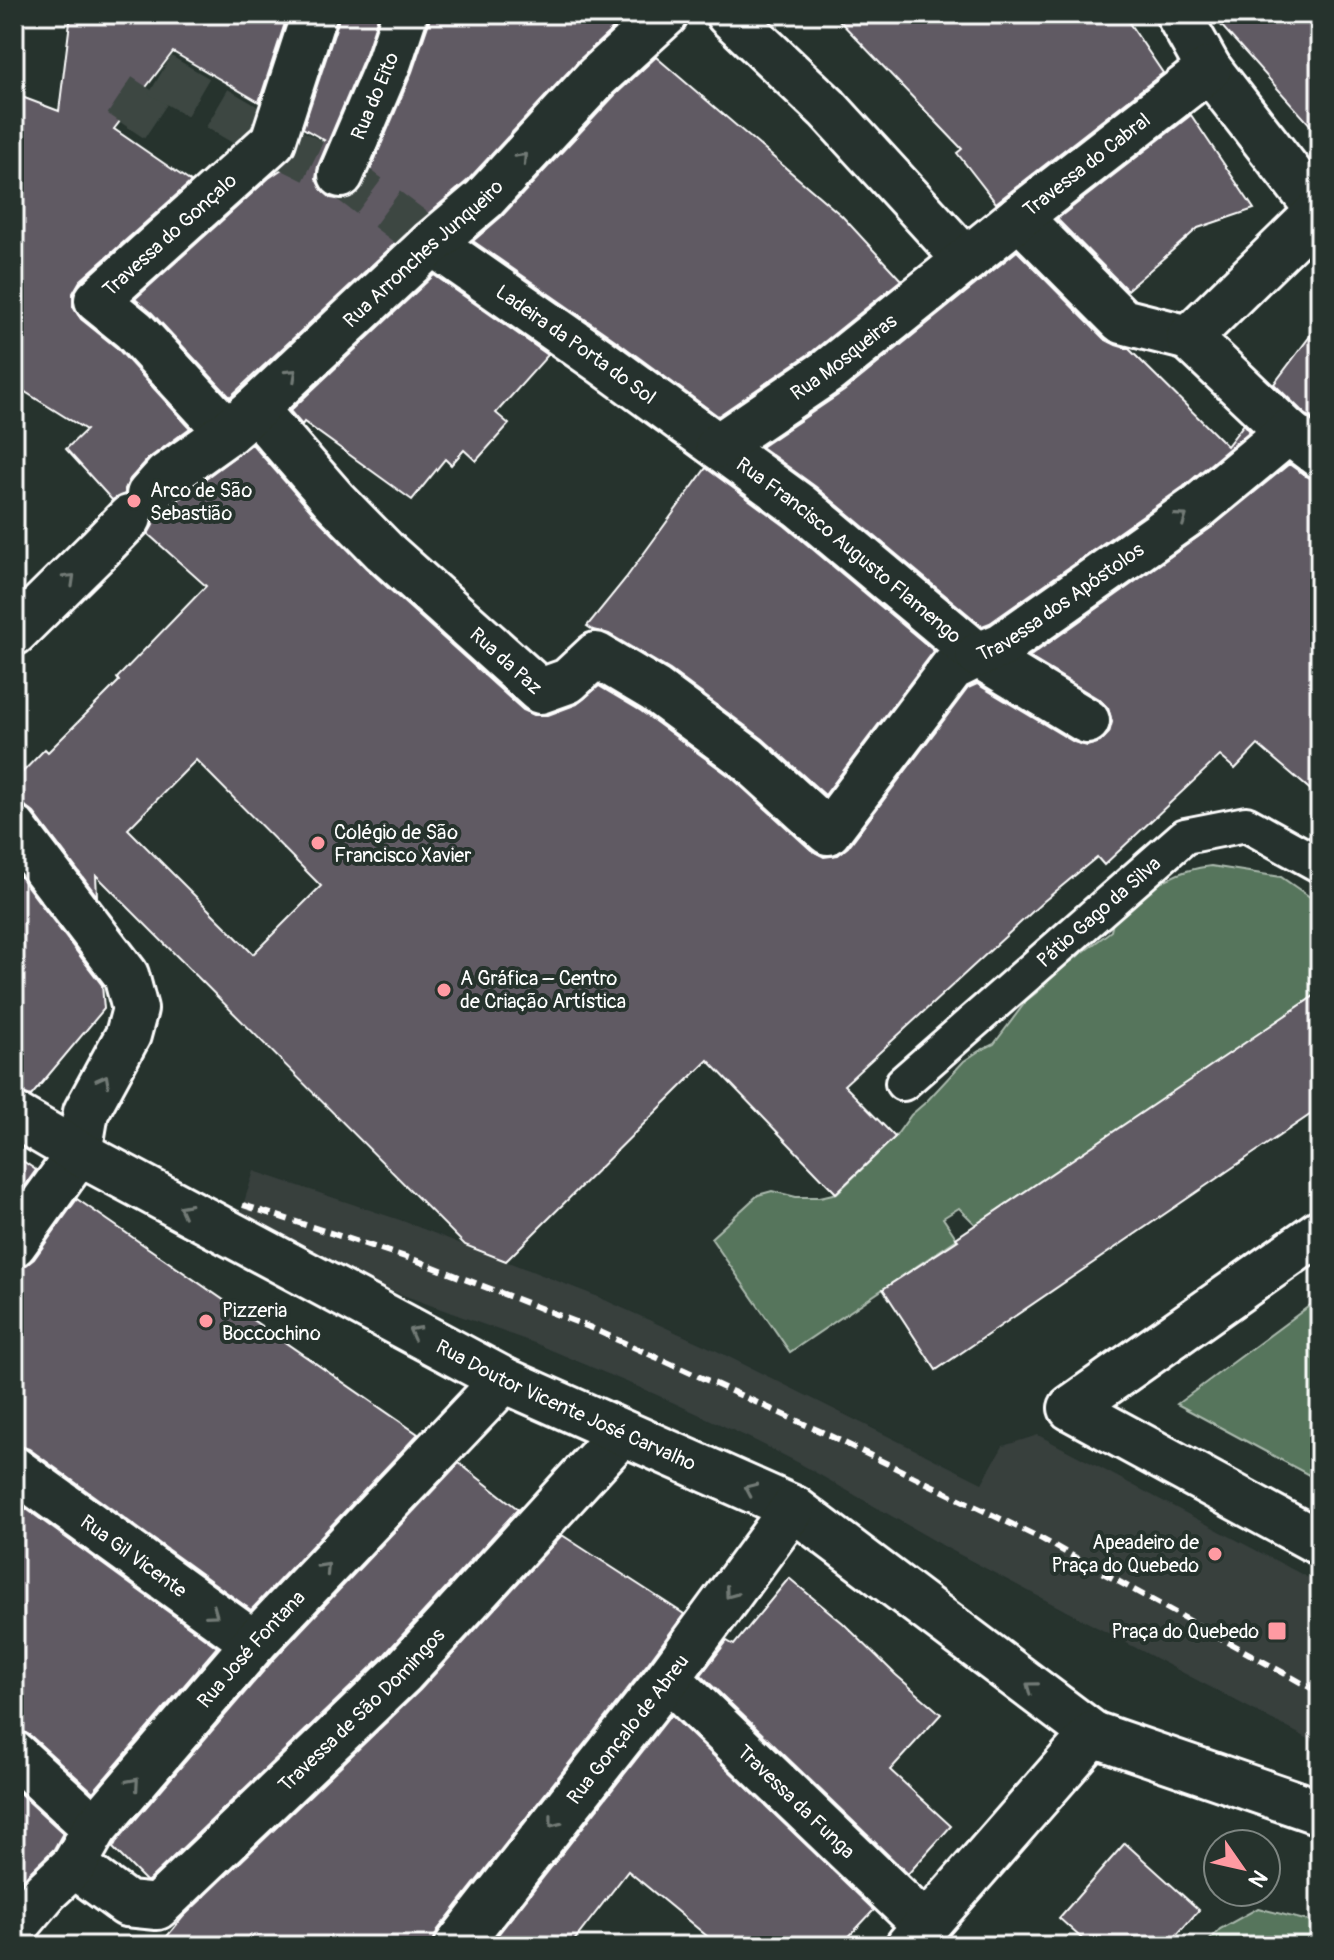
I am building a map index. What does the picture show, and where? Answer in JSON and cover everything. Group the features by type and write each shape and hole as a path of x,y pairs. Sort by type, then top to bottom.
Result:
{"street":[{"name":"Travessa do Gonçalo","path":"241,420 97,300 273,141 314,14"},
{"name":"Rua do Eito","path":"341,175 389,62 405,14"},
{"name":"Rua Arronches Junqueiro","path":"14,633 148,496 241,420 432,243 484,199 597,77 666,14"},
{"path":"728,14 827,108 966,260"},
{"path":"1178,14 1209,69 1320,210 1189,338"},
{"name":"Travessa do Cabral","path":"966,260 1209,69"},
{"path":"1019,217 1122,321 1189,338 1304,444"},
{"name":"Ladeira da Porta do Sol","path":"432,243 718,446"},
{"name":"Rua Mosqueiras","path":"718,446 828,371 966,260"},
{"name":"Rua da Paz","path":"241,420 335,501 384,551 540,691 568,681 596,655 655,690 748,759 828,832"},
{"name":"Travessa dos Apóstolos","path":"828,832 952,668 1002,645 1198,507 1304,444"},
{"name":"Rua Francisco Augusto Flamengo","path":"718,446 800,506 978,655 1087,721"},
{"path":"14,828 126,975 135,1009 128,1035 86,1112 79,1153 14,1244"},
{"name":"Rua Doutor Vicente José Carvalho","path":"14,1115 79,1153 504,1380 793,1508 1093,1734 1320,1812"},
{"path":"1320,1232 1071,1408 1320,1543"},
{"name":"Rua José Fontana","path":"14,1929 57,1863 254,1643 504,1380"},
{"name":"Travessa de São Domingos","path":"14,1754 57,1863 127,1904 157,1907 403,1672 622,1433"},
{"name":"Rua Gil Vicente","path":"14,1469 254,1643"},
{"name":"Rua Gonçalo de Abreu","path":"457,1946 668,1678 793,1508"},
{"name":"Travessa da Funga","path":"668,1678 917,1936"},
{"path":"917,1936 1093,1734"}],"lane":[{"name":"Pátio Gago da Silva","path":"903,1083 1185,836 1246,824 1320,865"}],"shaded area":[{"path":"254,1171 400,1220 596,1296 715,1350 982,1483 1003,1446 1038,1435 1320,1584 1320,1745 949,1549 756,1441 537,1344 378,1286 232,1239"}],"green space":[{"path":"1211,866 1281,877 1320,904 1320,992 977,1226 959,1208 943,1218 957,1239 790,1352 711,1238 758,1195 772,1191 796,1197 837,1193 895,1137 911,1115 964,1061 994,1044 1027,1000 1053,975 1111,931 1115,913 1171,877"},
{"path":"1320,1298 1320,1481 1177,1404"},
{"path":"1258,1908 1320,1924 1320,1946 1204,1946 1220,1929"}],"building":[{"path":"71,14 288,14 259,102 173,52 114,129 191,182 80,281 73,293 73,307 81,319 117,348 190,428 148,459 130,479 125,494 112,500 66,449 86,430 14,385 14,94 59,111"},
{"path":"338,14 379,14 366,53 318,166 316,179 321,189 331,198 343,200 355,195 364,185 412,72 429,14 604,14 617,25 579,60 467,181 415,225 230,397 152,313 135,299 269,178 324,140 303,128"},
{"path":"833,14 1123,14 1163,73 996,203 957,153 962,149"},
{"path":"1211,14 1320,14 1320,136"},
{"path":"656,57 842,216 901,280 813,351 718,416 473,241 502,216 615,95"},
{"path":"1191,115 1254,209 1198,228 1127,290 1057,219"},
{"path":"1017,251 1104,339 1129,349 1227,446 1244,424 1250,431 1183,487 982,626 816,487 761,447 844,391"},
{"path":"434,275 548,355 496,413 509,424 476,461 464,450 451,465 445,459 412,500 304,422 302,425 290,411"},
{"path":"1320,323 1320,425 1274,384"},
{"path":"252,444 366,568 523,710 534,715 548,715 577,704 599,686 641,711 732,778 811,850 824,857 838,855 848,847 968,688 977,684 1074,742 1087,746 1100,742 1109,733 1112,722 1108,708 1029,657 1212,527 1289,464 1306,476 1320,480 1320,798 1258,745 1235,769 1220,756 1104,865 1097,857 1044,901 844,1085 895,1137 836,1193 708,1060 506,1261 465,1245 96,875 97,896 34,813 24,805 14,804 14,781 45,749 48,752 119,681 117,678 206,586 148,534 153,519 167,512 183,495","holes":["196,760 321,886 253,954 128,829"]},
{"path":"706,468 785,526 934,651 825,795 763,739 670,670 609,634 587,626"},
{"path":"14,869 102,985 104,1009 31,1096 14,1090"},
{"path":"1320,992 1320,1108 936,1370 883,1289"},
{"path":"14,1155 36,1170 14,1201"},
{"path":"77,1199 418,1434 251,1610 29,1449 14,1444 14,1269 34,1259"},
{"path":"459,1463 518,1509 385,1654 146,1881 113,1848 116,1842 273,1660"},
{"path":"14,1500 217,1647 93,1792 31,1736 14,1730"},
{"path":"562,1535 684,1614 437,1931 433,1946 159,1946 183,1917 420,1690"},
{"path":"789,1578 843,1623 941,1714 890,1770 951,1826 908,1874 701,1675 727,1641 734,1645"},
{"path":"671,1715 874,1910 840,1946 719,1946 628,1871 570,1946 489,1946"},
{"path":"14,1788 63,1833 54,1849 14,1890"},
{"path":"1125,1843 1199,1910 1167,1946 1090,1946 1059,1918"}],"tunnel":[{"path":"126,126 160,75"},
{"path":"160,75 273,141 341,175 432,243"}],"railway":[{"path":"243,1205 418,1261 589,1327 822,1432 1040,1538 1320,1693"}],"place":[{"name":"Arco de São Sebastião","path":"134,501"},
{"name":"Colégio de São Francisco Xavier","path":"318,843"},
{"name":"A Gráfica – Centro de Criação Artística","path":"444,990"},
{"name":"Pizzeria Boccochino","path":"206,1321"},
{"name":"Apeadeiro de Praça do Quebedo","path":"1215,1554"},
{"name":"Praça do Quebedo","path":"1277,1631"}]}
